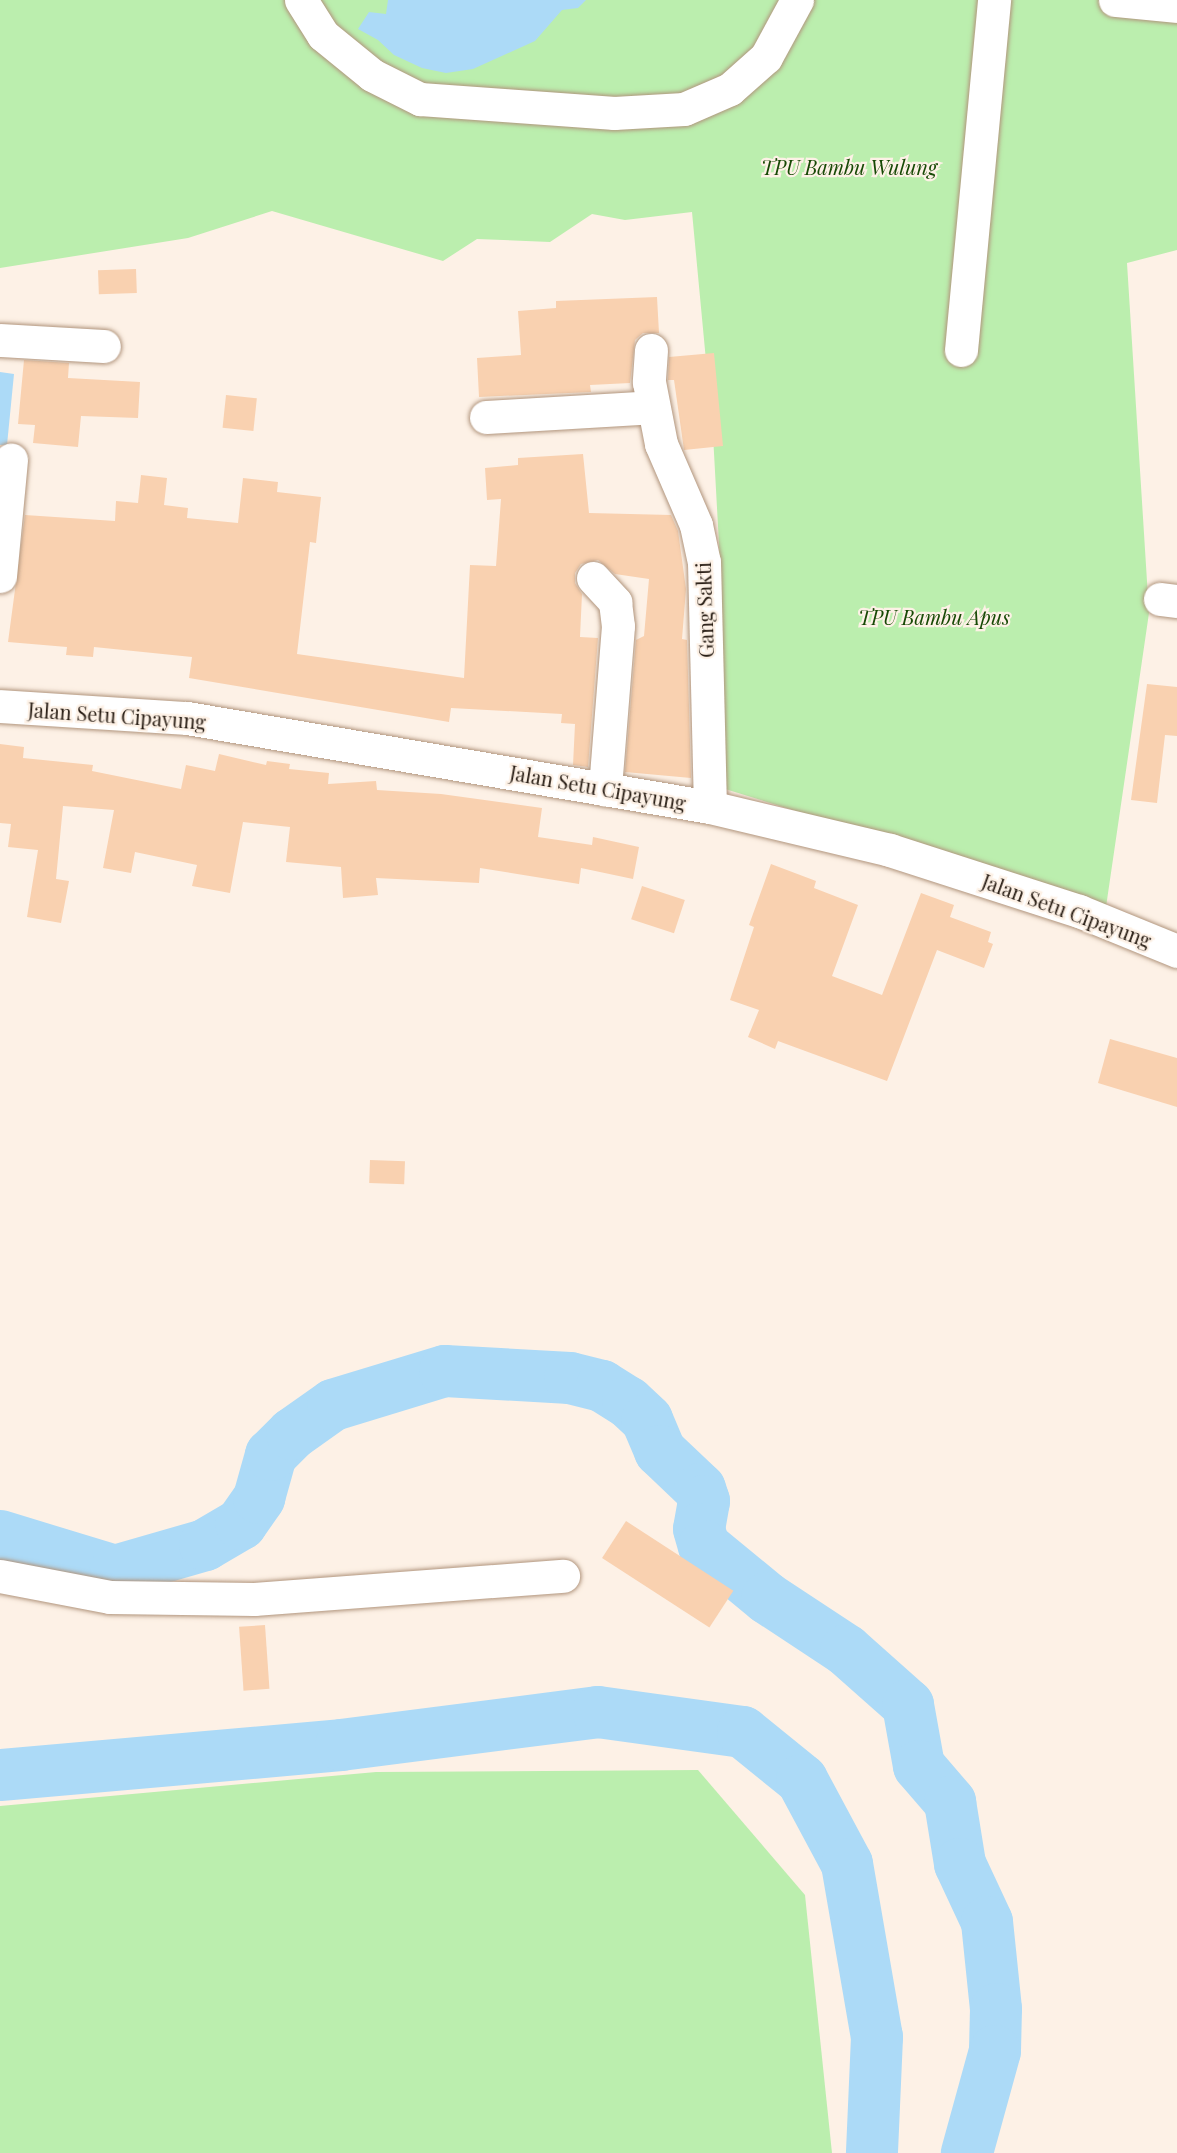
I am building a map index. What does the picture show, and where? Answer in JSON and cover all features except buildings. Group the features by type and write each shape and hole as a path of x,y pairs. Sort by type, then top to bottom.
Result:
{"street":[{"path":"301,0 323,35 372,75 420,99 614,113 684,109 730,89 766,57 796,0"},
{"path":"961,350 994,0"},
{"path":"1115,0 1177,6"},
{"path":"0,340 104,346"},
{"name":"Gang Sakti","path":"651,350 652,407 661,444 696,525 704,562 710,807"},
{"path":"486,417 652,407"},
{"path":"0,576 11,460"},
{"path":"593,578 615,602 618,626 605,789"},
{"name":"Jalan Setu Cipayung","path":"0,706 187,718 710,807 890,850 1079,911 1177,951"},
{"path":"0,1576 110,1597 254,1599 563,1576"}],"green space":[{"name":"TPU Bambu Wulung","path":"0,0 1177,0 1177,250 1127,263 1149,613 1106,907 709,784 722,599 713,435 692,212 625,220 592,214 550,242 477,239 443,261 272,211 188,238 0,268"},
{"path":"698,1770 805,1895 832,2153 0,2153 0,1806 376,1772"}],"water":[{"path":"388,0 586,0 578,8 562,10 535,41 473,69 446,73 422,68 394,55 378,40 358,29 369,12 386,14"},
{"path":"0,372 14,374 7,445 0,445"}],"waterway":[{"path":"0,1536 115,1571 205,1545 241,1524 259,1498 271,1455 292,1434 333,1405 445,1371 570,1378 602,1386 628,1402 647,1420 660,1451 700,1489 704,1501 699,1529 704,1546 767,1598 846,1650 908,1705 919,1766 950,1802 960,1864 987,1922 996,2009 995,2051 967,2153"},
{"path":"0,1775 341,1745 598,1712 743,1732 802,1780 847,1864 877,2037 872,2153"}],"park label":[{"name":"TPU Bambu Apus","path":"934,616"}]}
